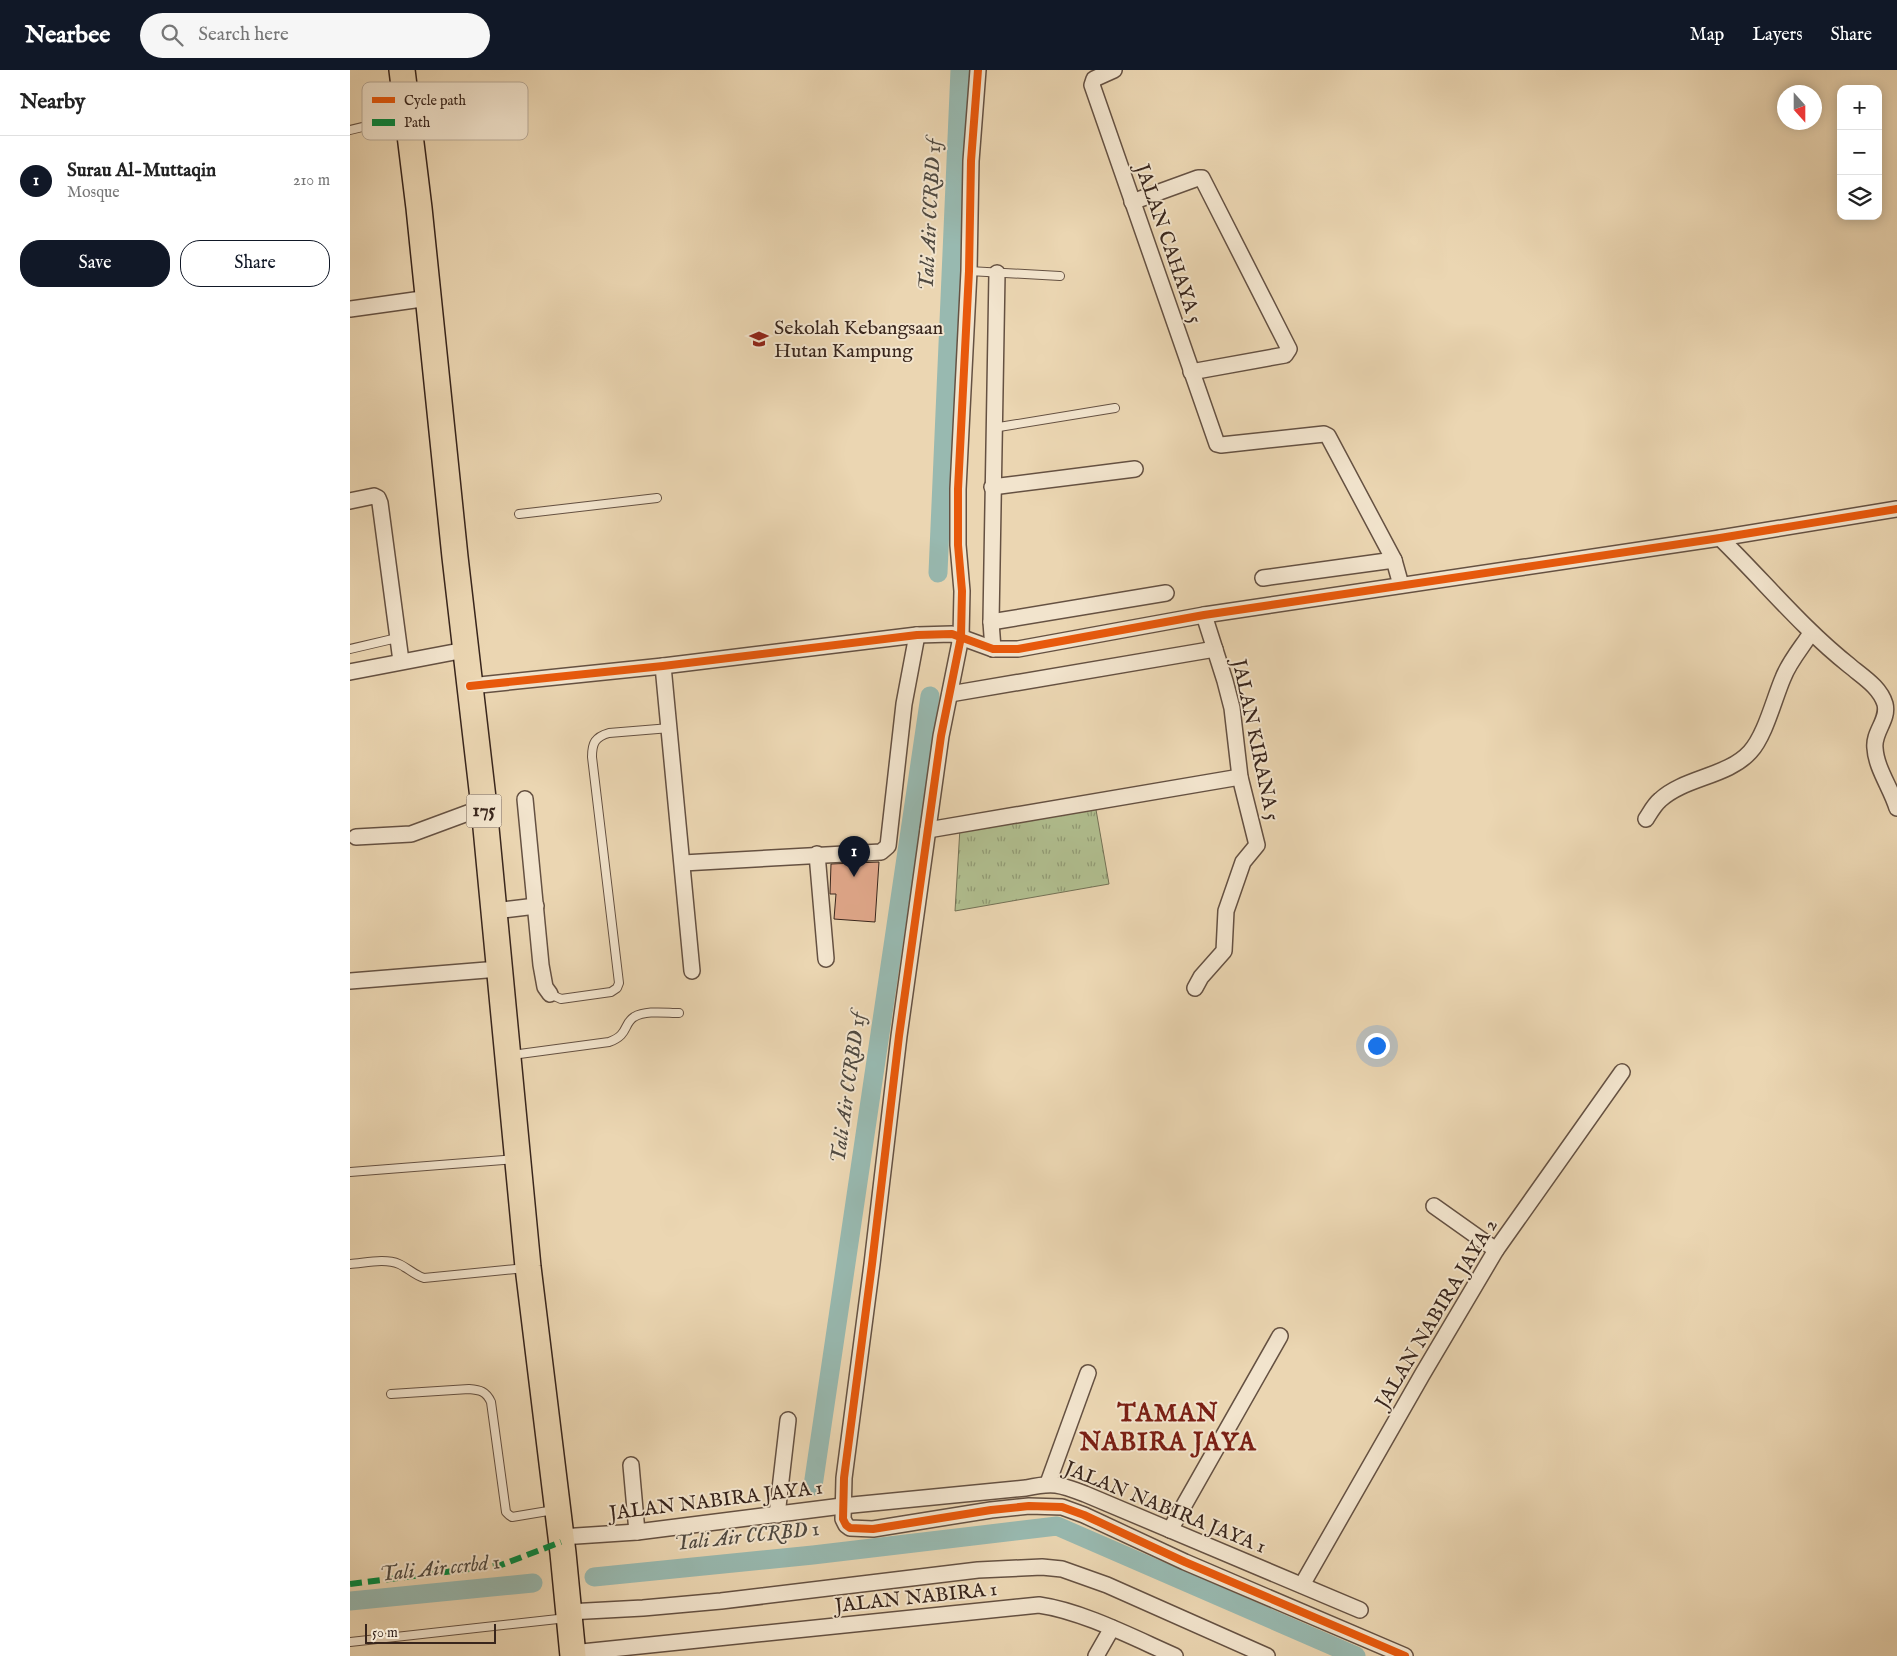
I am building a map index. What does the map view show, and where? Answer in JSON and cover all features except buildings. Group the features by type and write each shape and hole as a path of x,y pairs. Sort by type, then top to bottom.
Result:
{"main road":[{"name":"175","path":"411,140 465,650 484,807 528,1267 556,1510 562,1545 572,1655"}],"street":[{"path":"978,70 971,161 969,272 958,489 958,545 962,598 961,637 941,736 899,1036 844,1478 843,1519 846,1526 859,1530 990,1510 1029,1506 1062,1508 1084,1515 1185,1562 1405,1656"},
{"name":"JALAN CAHAYA 5","path":"1114,70 1094,79 1092,85 1217,444 1324,434 1328,436 1394,560"},
{"path":"1132,202 1202,178 1289,349 1285,355 1192,372"},
{"path":"992,649 990,622 997,273"},
{"path":"350,309 429,298"},
{"path":"992,487 1135,469"},
{"path":"350,501 374,496 378,498 380,503 401,661"},
{"path":"470,686 663,666 873,642 917,635 952,634 992,649 1018,649 1204,615 1720,538 1897,509"},
{"path":"1720,538 1811,633 1872,685 1881,695 1886,711 1875,739 1874,747 1897,808"},
{"path":"1264,578 1394,560 1401,585"},
{"path":"990,622 1166,593"},
{"name":"JALAN KIRANA 5","path":"1195,988 1206,971 1224,951 1226,911 1243,862 1256,845 1240,777 1232,708 1204,615"},
{"path":"1646,819 1660,800 1687,784 1743,759 1752,750 1761,734 1784,676 1811,633"},
{"path":"683,863 817,854 881,852 888,846 904,704 917,635"},
{"path":"950,694 1215,649"},
{"path":"350,672 465,650"},
{"path":"663,666 692,971"},
{"path":"928,830 1240,777"},
{"path":"525,798 541,965 545,987 550,994"},
{"path":"356,837 411,834 484,807"},
{"path":"817,854 826,959"},
{"path":"494,910 536,906"},
{"path":"350,981 499,969"},
{"name":"JALAN NABIRA JAYA 2","path":"1302,1585 1496,1250 1622,1072"},
{"path":"1434,1206 1496,1250"},
{"path":"1170,1530 1280,1336"},
{"path":"1048,1483 1088,1373"},
{"path":"777,1515 788,1420"},
{"path":"631,1465 637,1532"},
{"name":"JALAN NABIRA JAYA 1","path":"562,1545 637,1532 842,1506 1026,1488 1048,1483 1067,1487 1360,1610"},
{"path":"568,1606 643,1608 978,1570 1042,1567 1062,1569 1107,1584 1267,1656"},
{"name":"JALAN NABIRA 1","path":"572,1655 653,1651 1039,1605 1059,1609 1112,1628 1174,1656"},
{"path":"1096,1656 1112,1628"}],"lane":[{"path":"969,272 1060,276"},
{"path":"993,428 1114,408"},
{"path":"519,514 657,498"},
{"path":"350,649 397,638"},
{"path":"550,994 561,999 611,992 617,988 619,983 592,756 592,747 595,740 601,735 609,733 670,728"},
{"path":"507,1056 609,1042 619,1039 633,1018 644,1014 679,1013"},
{"path":"350,1172 517,1159"},
{"path":"350,1264 393,1262 424,1278 528,1267"},
{"path":"391,1394 432,1390 481,1390 488,1395 491,1402 506,1512 512,1517 556,1510"},
{"path":"350,1642 568,1606"}],"green space":[{"path":"1095,804 1109,884 955,911 960,828"}],"waterway":[{"name":"Tali Air CCRBD 1f","path":"938,573 960,70"},
{"name":"Tali Air CCRBD 1f","path":"813,1486 930,696"},
{"name":"Tali Air CCRBD 1","path":"594,1577 813,1555 1057,1526 1356,1656"},
{"name":"Tali Air ccrbd 1","path":"350,1601 533,1583"}],"marked path":[{"path":"350,1584 501,1565 561,1542"}],"cycle path":[{"path":"978,70 971,161 969,271 958,489 958,545 962,591 961,637 941,736 899,1036 844,1478 843,1519 850,1528 873,1529 991,1510 1029,1506 1062,1507 1405,1656"},
{"path":"470,686 663,666 917,635 952,634 993,649 1018,649 1204,615 1720,538 1897,509"}],"place":[{"name":"Sekolah Kebangsaan Hutan Kampung","path":"759,339"},
{"name":"Surau Al-Muttaqin","path":"854,877"}],"district":[{"name":"TAMAN NABIRA JAYA","path":"1168,1428"}]}
